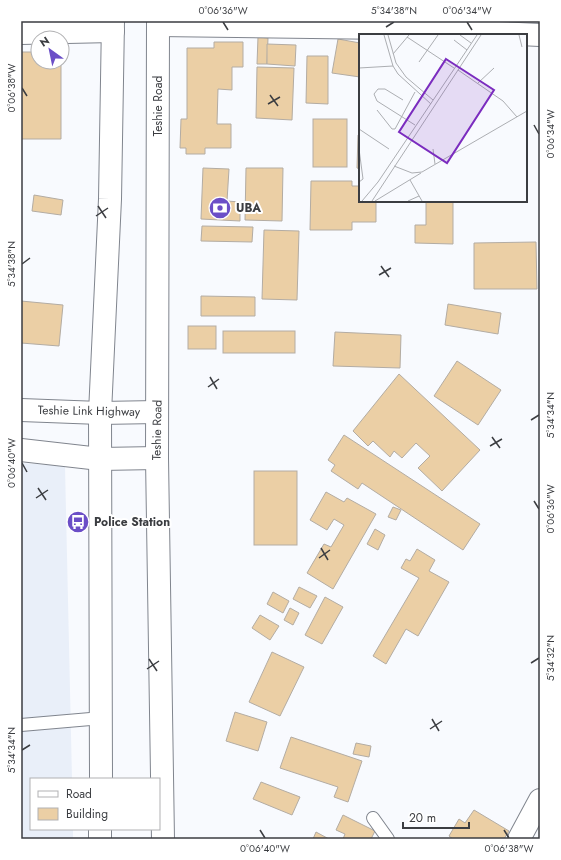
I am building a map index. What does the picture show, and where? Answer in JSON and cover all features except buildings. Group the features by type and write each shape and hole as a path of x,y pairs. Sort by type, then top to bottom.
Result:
{"main road":[{"path":"158,23 390,25 525,34"},
{"name":"Teshie Road","path":"158,23 156,458 163,839"},
{"path":"21,33 113,26 110,199 100,413 101,778"},
{"path":"527,34 540,35"},
{"name":"Teshie Link Highway","path":"21,410 100,413 157,412"},
{"path":"21,450 100,459 156,458"},
{"path":"520,839 540,800"}],"lane":[{"path":"21,725 102,718"},
{"path":"373,818 388,839"}],"shaded area":[{"path":"21,463 65,466 72,778 30,778 30,830 73,830 73,839 21,839"}],"place":[{"name":"UBA","path":"220,208"},
{"name":"Police Station","path":"78,522"}]}
